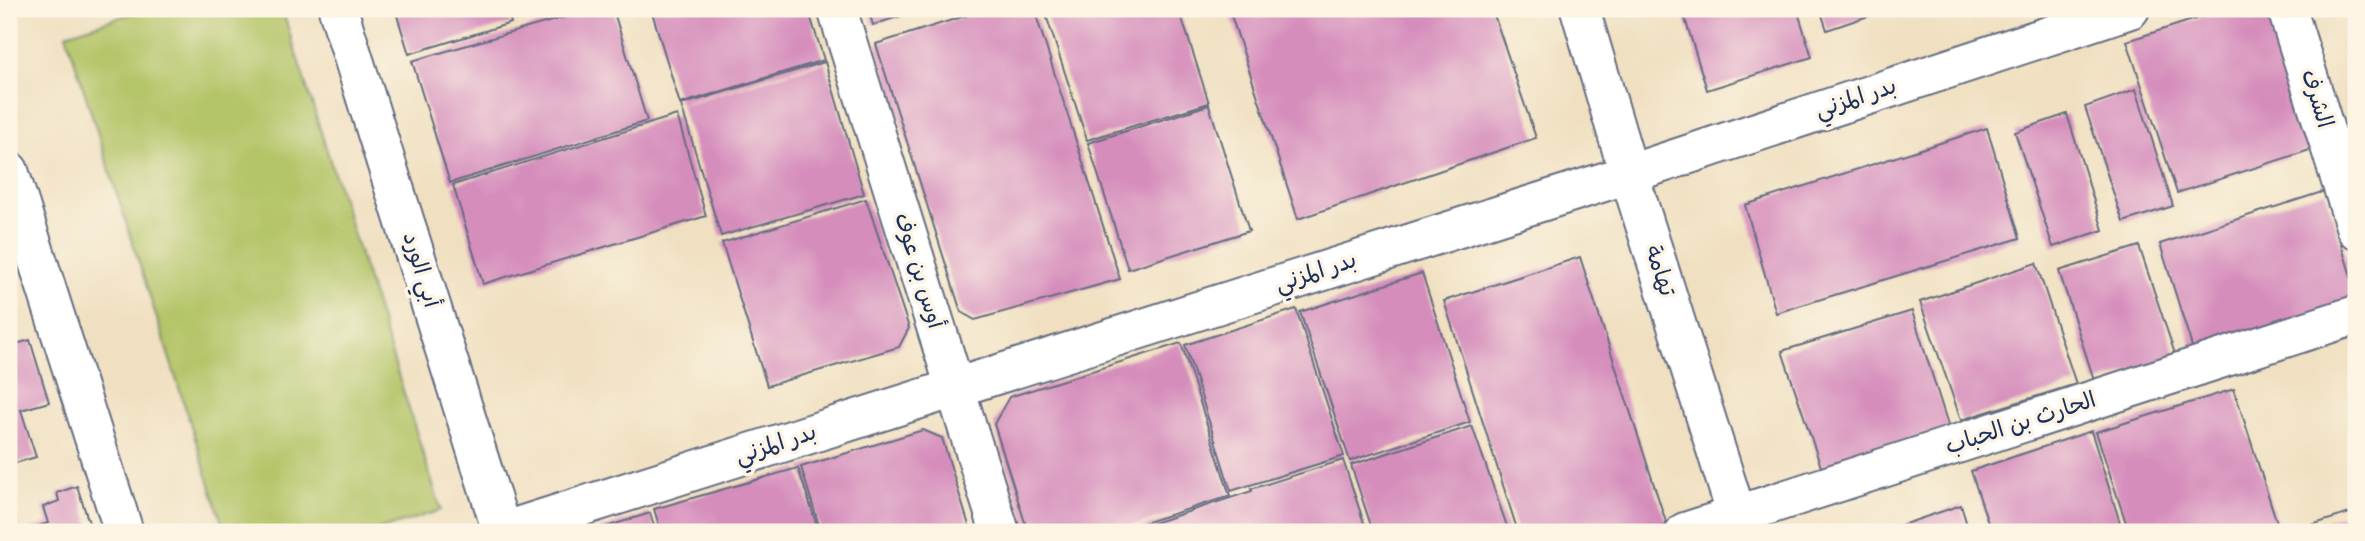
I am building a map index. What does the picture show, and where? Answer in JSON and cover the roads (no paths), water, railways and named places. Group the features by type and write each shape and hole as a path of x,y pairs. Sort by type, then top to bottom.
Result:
{"street":[{"name":"أبي الورد","path":"338,9 501,532"},
{"name":"أوس بن عوف","path":"837,9 1000,532"},
{"name":"تهامة","path":"1580,9 1629,174 1740,524"},
{"name":"بدر المزني","path":"501,532 1629,174 2130,9"},
{"name":"الشرف","path":"2287,9 2356,229"},
{"path":"9,171 124,532"},
{"name":"الحارث بن الحباب","path":"1685,532 1740,524 2356,316"}]}
